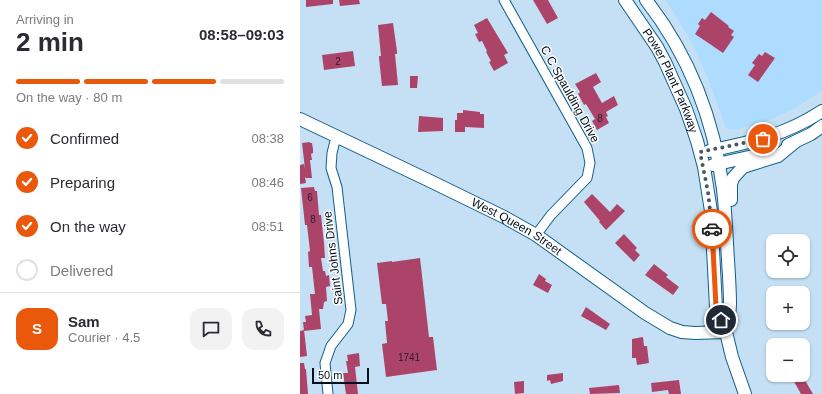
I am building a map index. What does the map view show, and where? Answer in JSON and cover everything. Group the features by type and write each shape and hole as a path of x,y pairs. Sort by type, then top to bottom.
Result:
{"main road":[{"name":"Power Plant Parkway","path":"624,0 644,28 665,62 686,110 700,152 711,211 716,307 726,332 732,357 745,394"},
{"name":"Power Plant Parkway","path":"646,0 671,35 685,60 705,108 716,149 723,189 730,305 726,332"},
{"path":"700,152 753,142 772,136 801,124 822,111"},
{"name":"West Queen Street","path":"300,119 504,217 536,235 670,328 695,334 726,332"},
{"path":"704,167 776,150 812,134 822,126"},
{"path":"727,254 732,237 730,192 733,178 743,167 778,156 795,142"}],"street":[{"name":"C C Spaulding Drive","path":"504,0 587,148 590,163 587,178 551,215 536,235"},
{"name":"Saint Johns Drive","path":"328,394 324,363 331,346 348,324 351,310 337,187 331,168 332,153 336,136"}],"shaded area":[{"path":"665,0 822,0 822,91 792,110 762,123 733,130 726,128 710,84 693,45"}],"building":[{"path":"306,0 333,0 333,4 306,7"},
{"path":"339,0 359,0 360,4 340,6"},
{"path":"533,0 548,0 558,18 547,24"},
{"path":"711,12 734,31 731,35 734,37 723,53 695,34 700,26 698,24 702,18 705,20"},
{"path":"487,18 508,53 504,55 508,63 494,71 489,62 491,61 482,41 479,42 475,34 478,33 474,25"},
{"path":"393,23 397,51 397,54 395,54 398,85 382,86 378,25"},
{"path":"353,51 355,66 324,70 322,55"},
{"path":"765,52 775,58 758,82 748,75 755,65 752,63 759,54 762,56"},
{"path":"596,73 601,82 593,87 602,103 614,96 618,105 606,112 608,116 606,117 609,123 597,130 592,121 595,119 586,104 584,105 578,94 580,92 575,84"},
{"path":"410,76 418,76 417,88 410,88"},
{"path":"463,110 480,112 480,114 484,114 484,128 465,127 465,132 455,132 455,120 457,120 457,113 463,113"},
{"path":"419,116 443,118 443,131 418,132"},
{"path":"302,143 312,143 313,149 313,153 311,154 312,160 310,160 312,178 305,177 306,183 300,184 300,165 304,164 305,169"},
{"path":"314,187 315,191 317,191 319,215 321,215 324,243 325,258 321,258 323,271 325,271 326,276 329,275 330,286 326,287 327,301 324,302 323,309 319,309 321,329 304,331 303,322 306,322 305,316 312,315 310,294 315,294 312,267 309,267 308,252 310,251 307,225 305,225 301,188"},
{"path":"592,194 610,212 617,204 625,211 606,230 584,202"},
{"path":"624,234 637,248 635,250 640,255 634,262 615,243"},
{"path":"420,258 429,337 433,337 437,370 386,377 382,344 387,343 385,321 388,321 386,304 382,304 377,263"},
{"path":"654,264 668,275 666,277 679,287 673,295 645,275"},
{"path":"539,274 546,279 545,281 552,285 548,293 533,285"},
{"path":"586,307 610,324 606,330 581,316"},
{"path":"304,330 307,356 300,357 300,331"},
{"path":"643,337 644,346 647,346 649,363 637,365 636,358 632,358 632,339"},
{"path":"359,353 360,366 355,367 358,394 346,394 343,373 348,373 346,361 348,361 347,355"},
{"path":"300,363 304,363 306,369 308,394 300,394"},
{"path":"563,373 563,381 551,384 550,380 547,381 547,375"},
{"path":"679,380 681,394 669,394 668,390 652,392 651,383"},
{"path":"524,381 524,393 515,394 514,382"},
{"path":"794,382 806,382 813,394 801,394"},
{"path":"619,385 620,393 590,394 589,388"}],"way so far":[{"path":"712,229 711,211 700,152 763,139"}],"route":[{"path":"712,229 716,307 721,320"}]}
